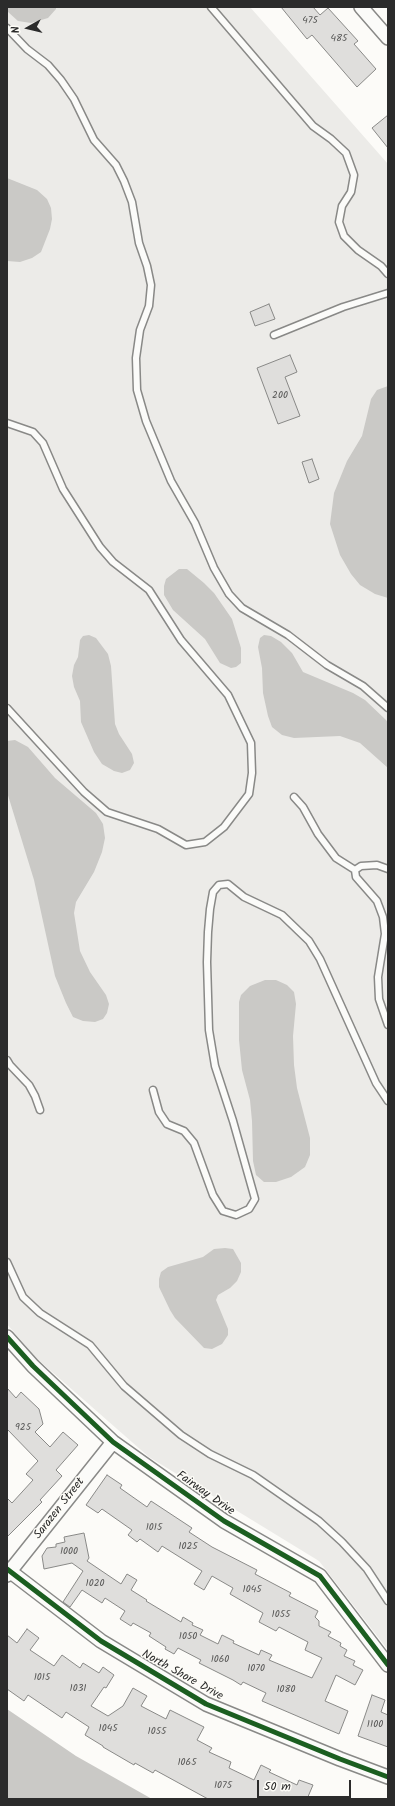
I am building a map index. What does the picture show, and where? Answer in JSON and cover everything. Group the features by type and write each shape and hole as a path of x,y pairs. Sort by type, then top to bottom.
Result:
{"street":[{"path":"361,7 388,38"},
{"name":"Fairway Drive","path":"7,1337 33,1366 113,1442 224,1521 320,1576 388,1665"},
{"name":"Sarazen Street","path":"8,1572 113,1442"},
{"name":"North Shore Drive","path":"8,1572 101,1642 206,1704 388,1777"}],"lane":[{"path":"211,7 313,126 331,139 346,153 354,175 351,192 342,206 339,222 344,236 358,250 381,266 388,274"},
{"path":"7,28 26,50 48,65 61,80 74,100 94,140 116,165 124,181 132,202 139,243 148,266 151,285 149,306 140,330 136,358 137,390 146,421 166,470 195,523 214,568 229,594 242,608 288,636 327,665 363,686 388,708"},
{"path":"274,335 343,306 388,293"},
{"path":"7,423 34,432 43,443 63,489 100,546 113,562 149,590 182,640 228,695 251,743 252,773 249,794 224,827 205,842 186,845 158,829 107,812 84,792 7,708"},
{"path":"294,797 303,807 318,834 336,858 355,870 356,877 377,901 383,917 385,934 378,977 379,999 388,1025"},
{"path":"355,870 361,866 377,865 388,869"},
{"path":"153,1090 159,1112 167,1124 184,1132 194,1143 213,1195 223,1211 236,1215 249,1209 255,1199 215,1066 209,1030 207,962 210,909 213,892 219,885 228,884 244,897 282,915 296,927 309,942 320,959 376,1083 388,1101"},
{"path":"7,1060 29,1085 40,1110"},
{"path":"7,1262 23,1297 40,1313 90,1345 124,1386 181,1435 210,1454 253,1475 319,1521 342,1542 366,1569 388,1601"}],"shaded area":[{"path":"7,7 250,7 388,164 388,1650 319,1561 149,1457 35,1357 7,1324"},
{"path":"7,7 56,7 56,9 48,18 31,23 18,21 7,11"},
{"path":"7,178 37,190 47,199 51,208 52,219 50,229 41,252 32,258 20,262 7,261"},
{"path":"388,386 388,598 375,594 360,585 351,574 340,555 330,524 334,493 347,461 362,436 371,399 377,390"},
{"path":"179,569 187,569 204,583 214,593 232,619 241,648 241,663 236,667 231,668 220,663 205,639 173,610 164,595 166,579"},
{"path":"89,635 96,638 108,654 111,666 115,724 119,734 132,754 134,763 130,770 122,773 114,771 102,764 94,752 81,722 80,701 74,687 72,676 74,665 78,657 80,640 83,636"},
{"path":"264,635 271,636 281,642 292,653 303,672 353,693 365,700 386,720 388,723 388,768 360,743 340,736 294,738 282,735 272,727 263,693 262,668 258,647 260,638"},
{"path":"15,740 28,747 55,778 96,813 103,824 105,838 102,852 94,872 76,902 74,913 80,951 90,972 106,995 109,1004 107,1013 103,1019 95,1022 83,1021 73,1017 55,976 34,880 7,792 7,741"},
{"path":"265,980 276,980 287,985 294,992 296,1004 293,1036 294,1065 297,1088 310,1138 310,1155 305,1167 291,1177 276,1182 264,1182 256,1175 253,1161 250,1100 242,1070 239,1040 239,1002 241,995 250,986"},
{"path":"214,1249 233,1249 241,1263 241,1272 237,1281 230,1288 218,1295 216,1300 228,1329 228,1335 222,1344 212,1349 204,1348 175,1318 159,1287 159,1279 161,1272 168,1267 203,1257"},
{"path":"7,1709 76,1756 152,1799 7,1799"}],"building":[{"path":"281,7 313,7 320,15 328,8 358,41 354,44 376,69 357,87 312,35 307,39"},
{"path":"388,115 388,148 372,128"},
{"path":"269,304 275,319 255,326 250,312"},
{"path":"290,355 297,372 285,377 300,416 278,424 257,368"},
{"path":"312,459 319,479 309,483 302,462"},
{"path":"7,1388 16,1398 21,1392 39,1409 43,1424 35,1432 50,1447 63,1432 78,1445 56,1470 62,1476 40,1500 42,1502 7,1537 7,1498 12,1503 33,1480 26,1474 38,1461 7,1429"},
{"path":"107,1475 122,1485 120,1488 147,1507 151,1501 192,1528 189,1532 212,1547 257,1570 255,1574 291,1593 289,1596 318,1611 315,1617 319,1621 319,1626 331,1632 328,1636 341,1643 340,1646 347,1650 344,1656 355,1661 353,1665 363,1670 355,1685 336,1675 325,1701 348,1711 339,1734 262,1701 266,1693 243,1682 241,1685 199,1663 201,1660 178,1648 174,1654 165,1649 166,1647 149,1636 151,1633 133,1623 131,1626 120,1619 125,1611 105,1598 102,1603 82,1590 70,1607 63,1602 83,1571 72,1563 44,1569 42,1556 47,1548 56,1547 56,1544 65,1542 64,1537 84,1533 89,1558 87,1561 121,1584 127,1574 137,1580 131,1590 181,1622 183,1617 193,1623 192,1625 203,1630 200,1635 218,1644 222,1635 234,1641 233,1643 259,1655 261,1650 272,1655 269,1660 312,1678 322,1658 305,1650 308,1642 279,1627 276,1631 259,1622 263,1613 230,1594 233,1588 212,1576 204,1590 194,1584 202,1571 162,1546 158,1552 140,1539 137,1542 128,1535 132,1530 102,1509 98,1513 86,1505"},
{"path":"27,1629 39,1638 30,1650 54,1666 62,1655 80,1668 83,1663 99,1673 103,1667 114,1675 106,1688 104,1687 91,1706 108,1716 123,1706 133,1688 147,1696 141,1706 166,1719 170,1710 204,1727 197,1740 212,1748 209,1752 231,1762 229,1768 254,1780 261,1765 271,1770 269,1772 297,1785 299,1780 313,1785 307,1799 208,1799 155,1770 153,1773 135,1763 134,1765 103,1747 85,1735 89,1727 66,1712 62,1718 28,1695 24,1701 7,1689 7,1635 17,1643"},
{"path":"372,1695 385,1700 381,1712 388,1715 388,1747 358,1736"}],"cycle path":[{"path":"7,1337 33,1366 113,1442 224,1521 320,1576 388,1665"},
{"path":"7,1569 101,1641 206,1704 388,1777"}]}
